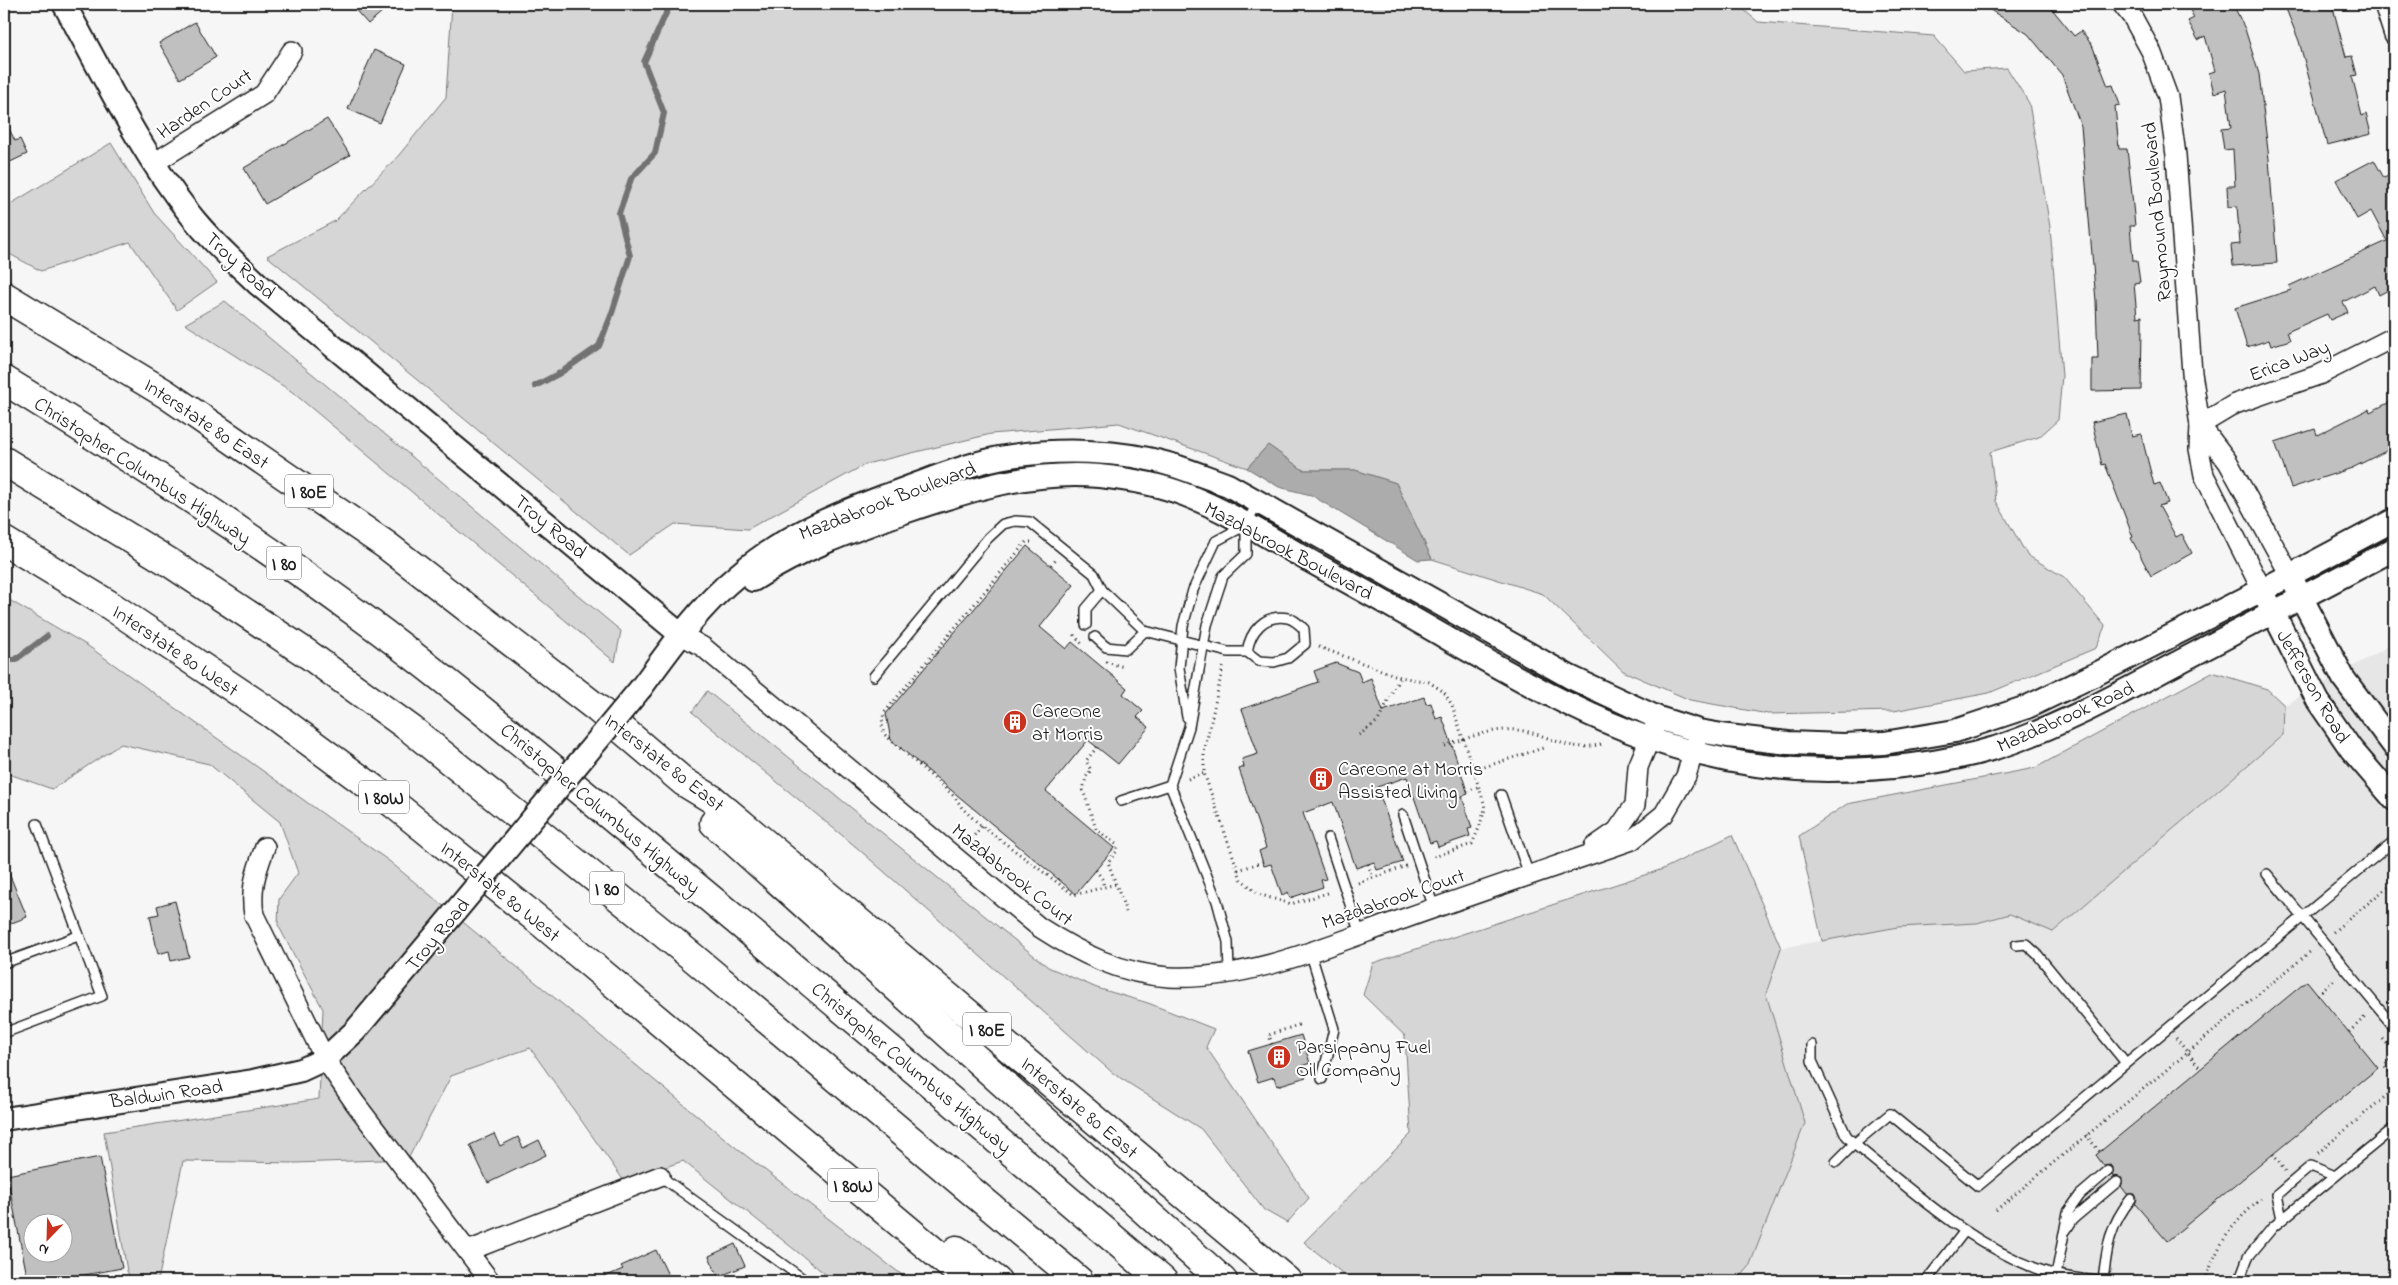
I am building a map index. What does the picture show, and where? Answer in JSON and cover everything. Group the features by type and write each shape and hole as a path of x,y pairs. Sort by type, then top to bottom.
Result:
{"highway":[{"name":"Interstate 80 East","path":"4,296 166,394 386,545 598,709 684,782 712,799 1287,1281"},
{"name":"Christopher Columbus Highway","path":"4,380 82,428 212,513 352,610 443,678 862,1023 1163,1281"},
{"name":"I 80","path":"4,461 172,564 309,655 412,730 690,955 1079,1281"},
{"name":"Interstate 80 West","path":"4,542 108,604 272,714 394,804 543,924 969,1281"},
{"path":"684,782 702,813 1223,1281"},
{"path":"738,1089 937,1234 997,1281"}],"street":[{"name":"Troy Road","path":"64,4 154,163 194,219 216,245 258,284 680,634 641,688 454,913 355,1031 325,1059"},
{"name":"Raymound Boulevard","path":"2122,4 2133,18 2151,52 2168,98 2176,155 2192,373 2200,425 2199,449 2204,475 2262,590"},
{"path":"2384,4 2394,35"},
{"name":"Harden Court","path":"154,163 264,94 292,51"},
{"name":"Erica Way","path":"2200,425 2235,404 2321,374 2394,337"},
{"name":"Raymound Boulevard","path":"2200,425 2228,462 2290,575"},
{"name":"Mazdabrook Boulevard","path":"680,634 738,574 784,540 821,522 941,475 998,458 1050,451 1107,453 1173,465 1228,485 1570,678 1658,718"},
{"name":"Mazdabrook Boulevard","path":"680,634 743,587 793,556 858,528 972,489 1035,477 1095,476 1127,480 1187,495 1246,525 1553,697 1617,728 1649,740"},
{"name":"Mazdabrook Road","path":"1658,718 1699,731 1788,743 1843,745 1884,743 1955,732 2027,707 2262,590 2394,520"},
{"name":"Mazdabrook Road","path":"1649,740 1693,754 1786,769 1826,770 1905,766 1994,748 2081,713 2394,549"},
{"name":"Jefferson Road","path":"2290,575 2344,679 2394,746"},
{"name":"Jefferson Road","path":"2262,590 2306,678 2337,730 2394,799"},
{"name":"Mazdabrook Court","path":"680,634 703,648 1040,928 1073,949 1108,964 1135,972 1159,975 1196,977 1282,961 1632,840 1664,814 1686,776 1699,731"},
{"name":"Mazdabrook Court","path":"1576,860 1617,831 1635,804 1638,767 1658,718"},
{"path":"265,846 252,883 251,898 254,916 325,1059 355,1103 490,1281"},
{"name":"Baldwin Road","path":"4,1117 253,1081 301,1070 325,1059"},
{"path":"468,1251 660,1176"}],"lane":[{"path":"1229,972 1228,942 1217,901 1170,785 1189,727 1207,625 1223,576 1246,554 1246,525 1258,501"},
{"path":"874,676 988,538 1002,524 1015,521 1030,522 1094,574 1102,590 1145,631 1228,652 1247,652 1259,661 1274,662 1288,658 1305,644 1304,629 1289,618 1272,618 1258,626 1249,639 1247,652"},
{"path":"1189,727 1180,668 1182,626 1193,590 1216,541 1246,525"},
{"path":"1086,625 1086,608 1102,590"},
{"path":"1095,637 1106,647 1126,649 1145,631"},
{"path":"1122,801 1170,785"},
{"path":"1501,795 1529,875"},
{"path":"1403,815 1434,908"},
{"path":"4,1032 102,996 78,936 38,824"},
{"path":"1328,838 1360,934"},
{"path":"1836,1162 1890,1114 1978,1186 2394,841"},
{"path":"2267,874 2394,1027"},
{"path":"4,963 78,936"},
{"path":"2016,945 2026,944 2037,954 2126,1063"},
{"path":"1310,951 1334,1029 1322,1079"},
{"path":"1812,1045 1812,1061 1846,1135 1854,1144 1964,1232 1989,1247 2056,1278 2095,1281"},
{"path":"2239,1281 2248,1257 2273,1227 2394,1128"},
{"path":"2282,1220 2277,1194 2311,1166 2335,1176"},
{"path":"2056,1278 2062,1236 2068,1212 2080,1195 2108,1171"},
{"path":"660,1176 806,1281"},
{"path":"2062,1236 2073,1219 2117,1182"},
{"path":"2103,1281 2108,1240 2118,1214 2132,1199"},
{"path":"1926,1281 1964,1232"}],"path":[{"path":"1034,541 1026,542 884,713 882,724 884,734 955,797 962,808 982,826 1074,895 1116,884"},
{"path":"1049,554 1063,566"},
{"path":"1073,631 1075,638 1086,648"},
{"path":"1224,667 1204,753 1204,774 1238,870 1244,883 1258,894 1291,904 1298,903 1472,844 1485,808 1480,786 1452,704 1444,692 1429,682 1400,677 1318,647 1316,654"},
{"path":"1103,660 1110,664 1124,667"},
{"path":"1359,735 1378,721 1400,677"},
{"path":"1445,746 1490,732 1506,730 1536,734 1576,748 1591,747 1610,742"},
{"path":"1097,747 1086,760 1091,770 1086,777 1083,790 1096,829 1116,845 1117,851 1108,862 1126,912"},
{"path":"1474,770 1543,748"},
{"path":"1188,779 1204,774"},
{"path":"1467,791 1480,786"},
{"path":"966,845 982,826"},
{"path":"1238,870 1263,862"},
{"path":"1368,864 1372,878"},
{"path":"1096,870 1102,879 1104,887"},
{"path":"2332,932 2394,882"},
{"path":"1996,1210 2310,950 2316,958"},
{"path":"2328,972 2341,988"},
{"path":"2318,995 2334,980"},
{"path":"2359,1010 2371,1024"},
{"path":"2349,1032 2365,1017"},
{"path":"1272,1044 1269,1035 1301,1024"},
{"path":"2377,1031 2394,1052"},
{"path":"2187,1052 2201,1069"},
{"path":"2394,1056 2384,1066 2394,1078"},
{"path":"2086,1135 2100,1152"},
{"path":"2273,1154 2286,1172"}],"shaded area":[{"path":"452,4 1737,4 1758,22 1934,36 1964,71 2007,68 2029,103 2050,227 2062,376 2058,420 2039,437 1990,452 1996,501 2027,555 2064,577 2105,626 2096,648 1989,693 1894,711 1768,714 1690,700 1623,671 1543,594 1432,559 1396,483 1355,470 1303,470 1268,445 1247,468 1119,423 991,434 866,464 748,529 675,524 629,555 267,256 335,221 399,155 446,97"},
{"path":"111,143 154,213 217,282 177,310 130,242 41,271 4,251 4,208"},
{"path":"225,301 621,631 615,662 291,391 185,324"},
{"path":"1268,445 1303,470 1355,470 1396,483 1432,559 1418,560 1311,495 1279,487 1247,468"},
{"path":"4,597 88,646 389,861 740,1151 910,1281 834,1281 683,1161 624,1181 530,1048 451,1076 408,1159 295,1163 183,1161 158,1281 132,1281 127,1271 104,1132 319,1099 323,1009 278,925 279,899 298,873 280,822 209,764 121,744 52,789 6,773 4,767"},
{"path":"2394,643 2394,1281 1737,1281 1749,1267 1805,1123 1765,994 1781,948 1898,927 1977,923 2010,914 2053,932 2283,736 2285,705"},
{"path":"2212,672 2267,689 2284,705 2283,735 2053,932 2010,914 1977,923 1898,927 1822,941 1799,836 1847,804 2035,768"},
{"path":"707,691 1048,967 1097,988 1148,1003 1214,1029 1206,1047 1309,1198 1287,1223 1264,1210 1201,1129 1114,1074 855,846 692,712"},
{"path":"1732,835 1781,948 1766,994 1805,1123 1749,1267 1737,1281 1352,1281 1304,1242 1411,1134 1405,1036 1363,995 1373,963 1663,869"}],"building":[{"path":"350,4 391,4 368,24"},
{"path":"1981,4 2048,4 2074,36 2081,31 2092,45 2108,86 2113,85 2120,105 2115,106 2119,149 2127,149 2135,226 2130,226 2133,261 2137,261 2140,282 2134,283 2137,317 2142,316 2141,390 2092,391 2092,359 2098,359 2096,301 2081,126 2062,75 2028,34"},
{"path":"2187,4 2233,4 2245,29 2259,74 2269,159 2277,263 2233,266 2231,245 2240,244 2237,206 2228,207 2227,186 2235,186 2233,149 2224,150 2221,129 2231,128 2226,89 2214,93 2209,73 2215,71 2205,36 2198,40 2188,21 2194,18"},
{"path":"2284,4 2332,4 2346,57 2352,56 2357,75 2352,76 2362,116 2366,114 2371,134 2327,145 2299,41"},
{"path":"195,22 216,57 180,79 159,43"},
{"path":"374,50 406,64 380,123 348,109"},
{"path":"4,118 15,141 20,139 27,154 4,165"},
{"path":"327,119 350,155 265,204 244,168"},
{"path":"2374,160 2384,178 2388,176 2394,188 2394,287 2379,295 2375,286 2343,302 2348,312 2330,320 2327,314 2287,332 2290,340 2271,346 2269,340 2247,347 2235,308 2291,290 2289,286 2387,241 2371,211 2357,219 2336,180"},
{"path":"2394,400 2394,447 2352,468 2291,488 2275,442 2315,429 2317,435 2369,409 2370,412"},
{"path":"2127,414 2132,436 2141,434 2154,485 2160,483 2168,503 2159,506 2176,537 2182,534 2192,553 2151,576 2131,538 2133,537 2105,464 2102,465 2092,422"},
{"name":"CareOne at Morris","path":"1027,546 1074,585 1040,627 1066,649 1072,642 1127,688 1123,694 1143,711 1137,717 1149,727 1118,764 1088,740 1046,791 1114,848 1076,894 891,740 886,714"},
{"name":"CareOne at Morris Assisted Living","path":"1336,663 1358,672 1362,682 1371,678 1383,711 1424,697 1426,704 1431,703 1436,719 1442,717 1449,736 1468,794 1462,796 1472,828 1468,829 1470,836 1438,847 1436,841 1430,843 1407,777 1377,787 1403,862 1377,870 1374,862 1356,868 1333,802 1303,813 1326,879 1321,880 1323,887 1290,898 1288,892 1282,895 1271,864 1264,866 1259,851 1266,848 1239,769 1244,767 1242,759 1258,754 1242,709 1318,682 1314,671"},
{"path":"4,861 27,917 4,926"},
{"path":"175,901 189,957 171,961 169,951 158,954 150,916 159,914 157,906"},
{"path":"2307,981 2378,1068 2167,1241 2135,1204 2137,1199 2135,1194 2127,1194 2121,1186 2122,1178 2112,1176 2113,1167 2110,1165 2104,1166 2096,1155"},
{"name":"Parsippany Fuel Oil Company","path":"1301,1035 1310,1063 1302,1066 1306,1077 1277,1086 1274,1077 1258,1082 1248,1051"},
{"path":"494,1134 500,1146 518,1137 523,1148 539,1140 546,1155 488,1183 470,1145"},
{"path":"100,1157 122,1268 52,1281 28,1281 24,1262 72,1262 72,1212 22,1212 22,1251 7,1175"},
{"path":"735,1244 745,1266 718,1277 709,1256"},
{"path":"656,1250 669,1277 659,1281 595,1281 623,1269 621,1266"}],"waterway":[{"path":"535,386 560,373 599,346 612,313 630,256 619,213 631,179 655,153 664,113 644,62 668,9 681,4"},
{"path":"4,660 15,660 47,636"}],"place":[{"name":"CareOne at Morris","path":"1015,722"},
{"name":"CareOne at Morris Assisted Living","path":"1321,779"},
{"name":"Parsippany Fuel Oil Company","path":"1279,1057"}]}
